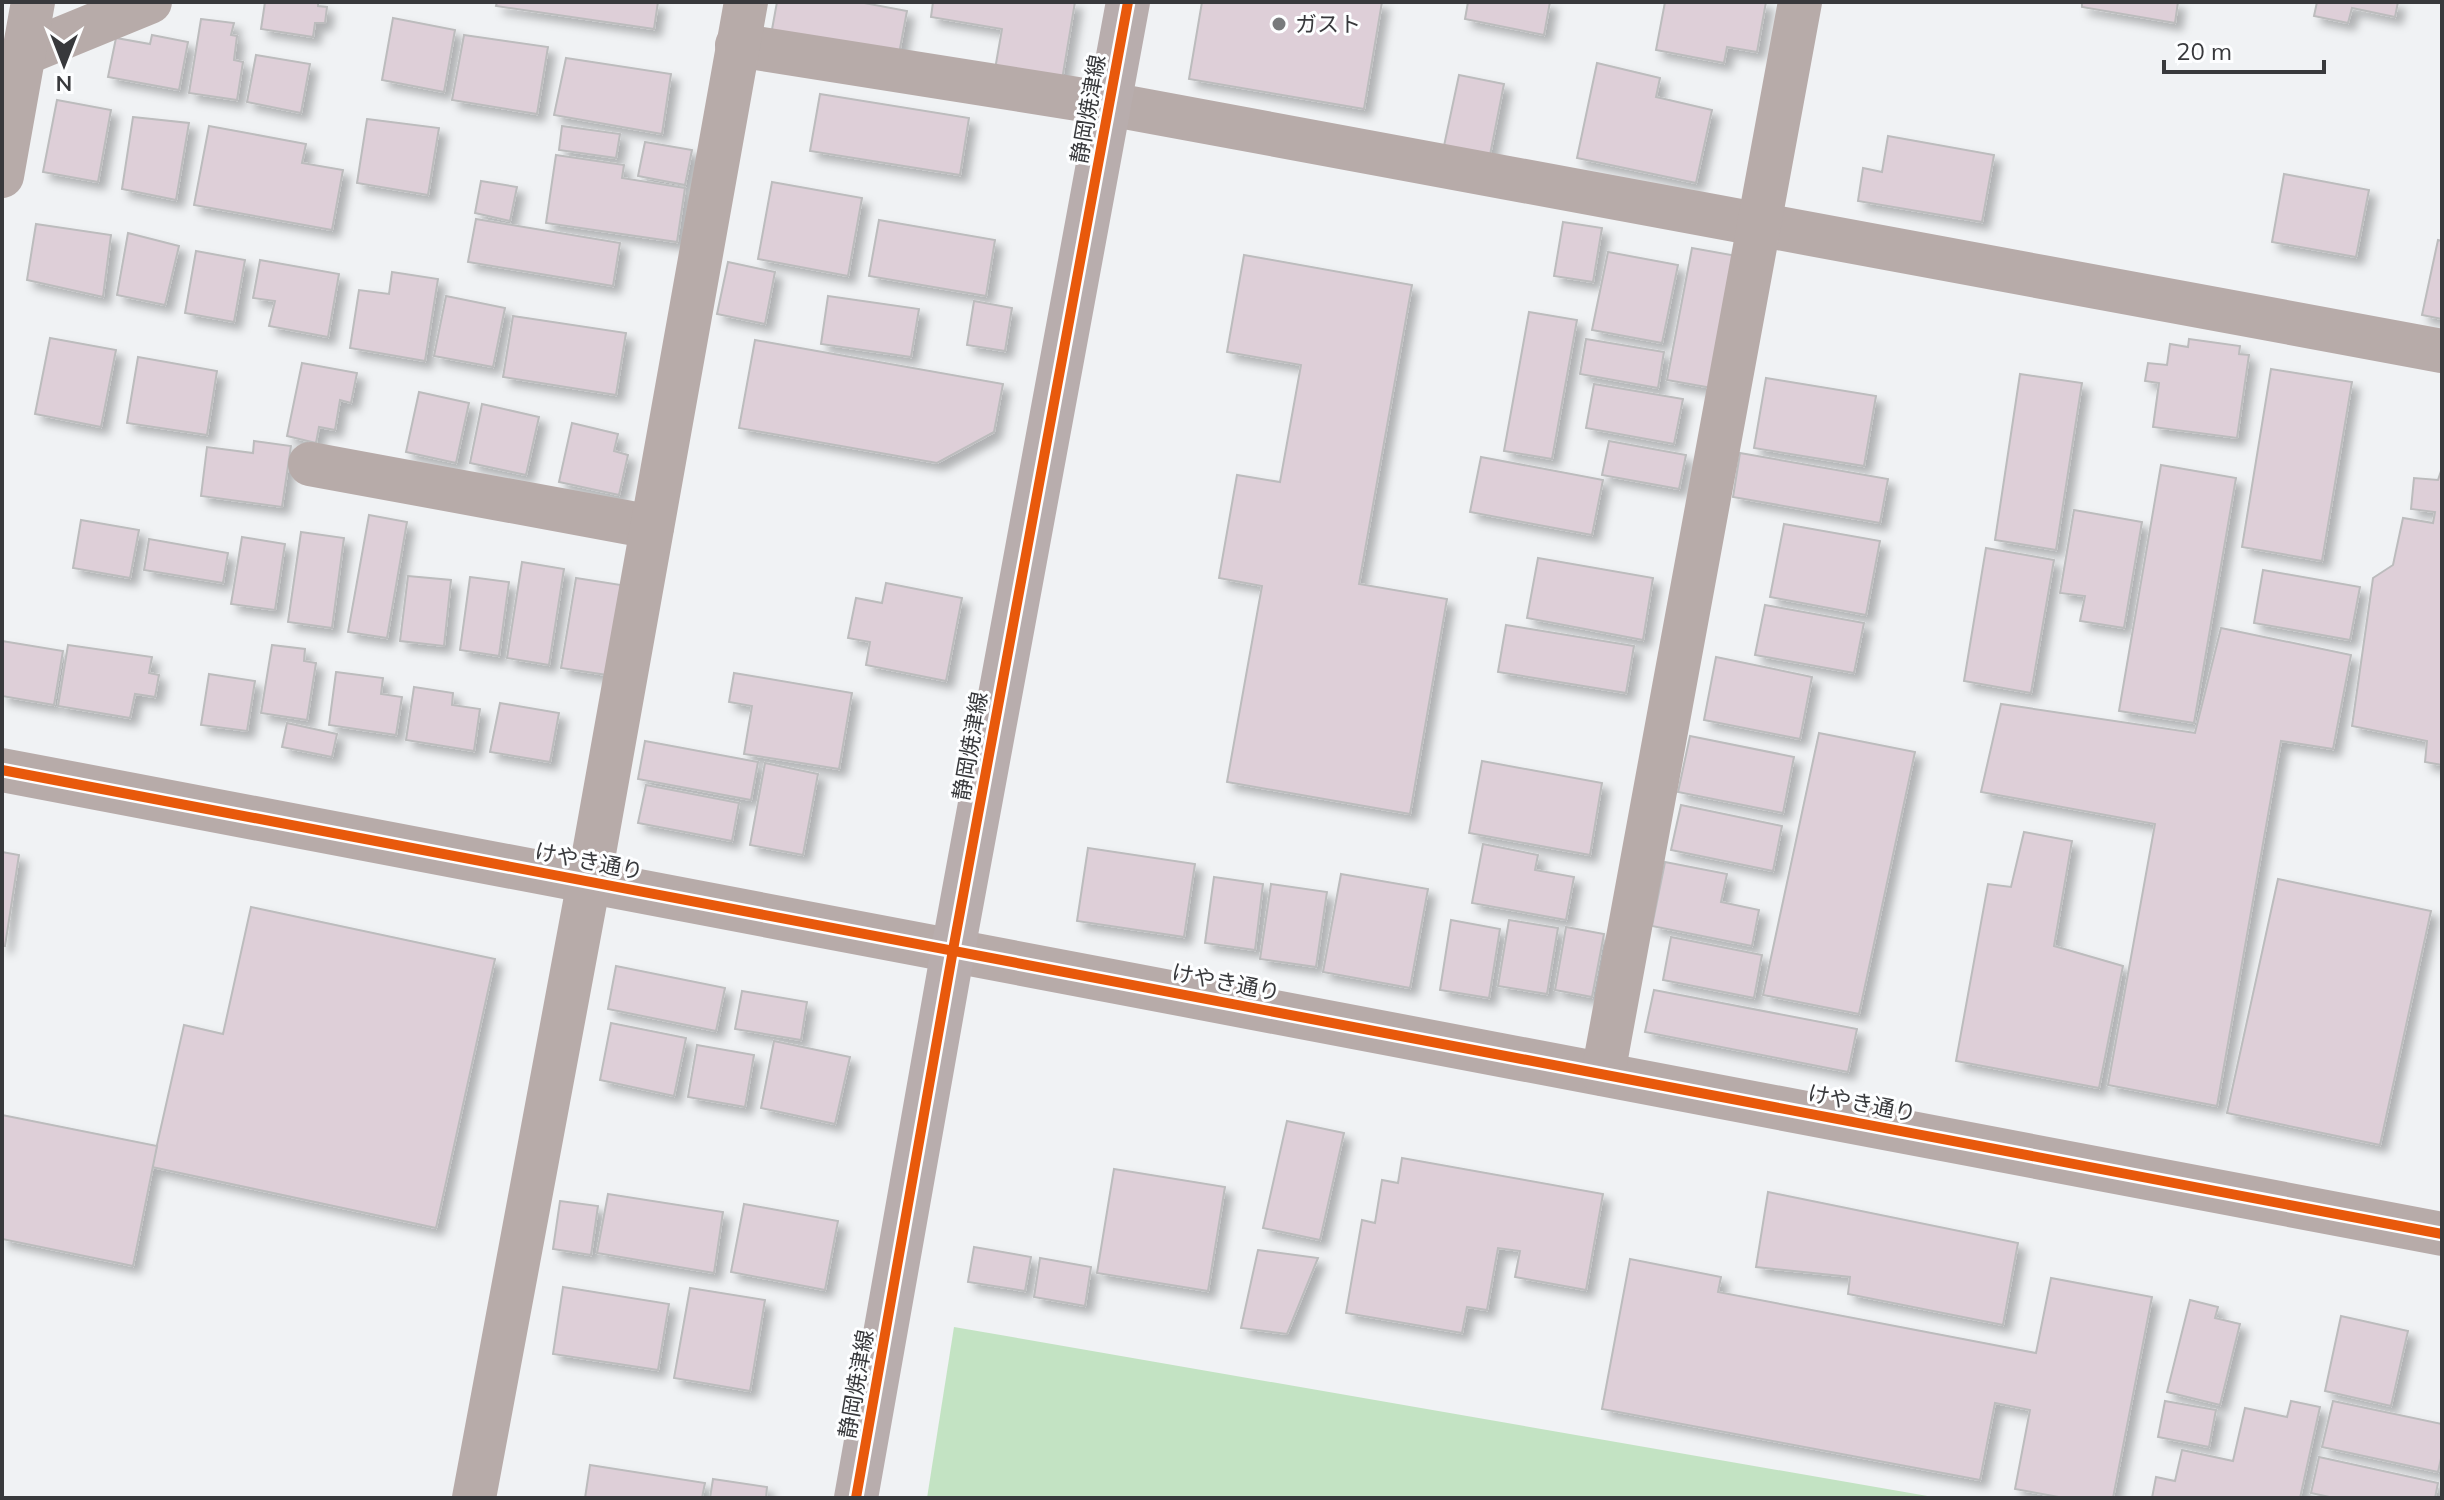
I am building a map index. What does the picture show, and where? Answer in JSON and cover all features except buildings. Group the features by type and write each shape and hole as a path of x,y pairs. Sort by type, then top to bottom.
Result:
{"main road":[{"name":"静岡焼津線","path":"856,1498 953,950 1128,2"}],"street":[{"path":"2,176 33,2"},
{"path":"23,54 150,2"},
{"path":"474,1498 589,881 746,2"},
{"path":"1603,1074 1800,2"},
{"path":"737,45 1109,104 2442,351"},
{"path":"310,464 652,527"},
{"name":"けやき通り","path":"2,770 2442,1234"}],"green space":[{"path":"954,1327 1939,1498 927,1498"}],"cycle path":[{"path":"856,1498 953,950 1128,2"},
{"path":"2,770 2442,1234"}],"place":[{"name":"ガスト","path":"1279,24"}]}
